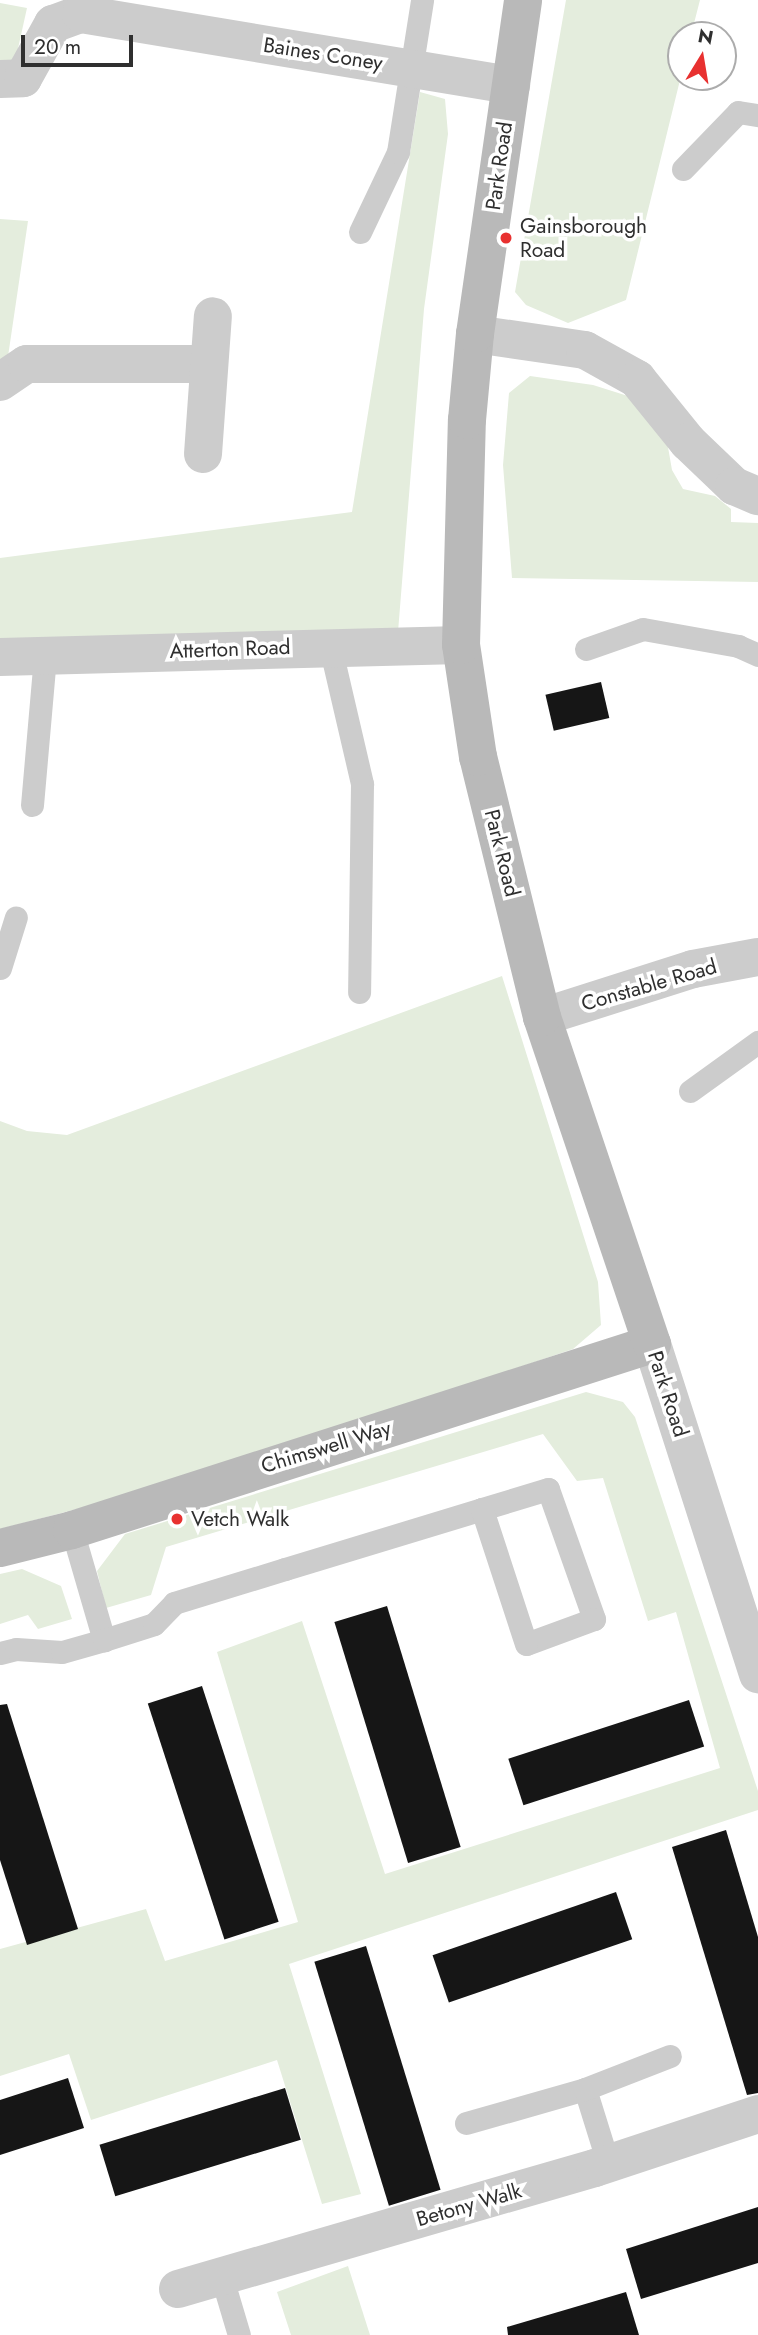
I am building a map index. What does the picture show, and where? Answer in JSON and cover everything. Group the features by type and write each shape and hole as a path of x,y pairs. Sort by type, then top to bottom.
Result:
{"street":[{"name":"Park Road","path":"523,0 475,334 467,420 461,646 478,757 542,1017 652,1344 758,1674"},
{"name":"Baines Coney","path":"0,79 23,78 53,24 81,15 511,85"},
{"path":"204,454 213,316"},
{"path":"475,334 585,350 637,379 688,442 734,486 758,496"},
{"path":"0,382 27,364 208,364"},
{"name":"Atterton Road","path":"0,656 330,646 461,646"},
{"name":"Constable Road","path":"542,1017 693,969 758,957"},
{"name":"Chimswell Way","path":"0,1548 72,1530 652,1344"},
{"name":"Betony Walk","path":"178,2289 608,2163 758,2115"}],"lane":[{"path":"360,232 398,152 422,0"},
{"path":"683,169 738,112 758,115"},
{"path":"586,649 643,629 738,646 758,655"},
{"path":"330,646 362,784 359,992"},
{"path":"32,805 45,655"},
{"path":"0,968 16,917"},
{"path":"690,1091 758,1042"},
{"path":"0,1653 16,1649 62,1652 104,1640 154,1624 174,1603 482,1509 548,1489 594,1619 526,1644 482,1509"},
{"path":"72,1530 104,1640"},
{"path":"466,2123 585,2089 670,2056"},
{"path":"585,2089 608,2163"},
{"path":"222,2278 239,2335"}],"green space":[{"path":"566,0 700,0 695,21 667,21 667,91 677,91 626,300 568,323 526,305 515,292"},
{"path":"0,3 27,8 15,62 0,69"},
{"path":"420,92 445,99 448,134 424,309 398,632 0,644 0,558 352,512"},
{"path":"0,219 28,221 6,370 0,373"},
{"path":"530,376 593,385 631,397 665,430 672,470 683,489 715,496 731,509 731,522 758,523 758,582 512,578 503,465 509,393"},
{"path":"502,976 598,1282 601,1325 573,1349 185,1481 0,1529 0,1121 27,1131 67,1135"},
{"path":"586,1392 623,1402 635,1417 758,1791 758,1810 289,1964 361,2194 322,2204 277,2060 91,2120 69,2054 0,2076 0,1949 146,1909 165,1961 298,1922 217,1652 302,1621 385,1874 720,1768 676,1612 648,1621 603,1478 577,1481 543,1434 166,1547 151,1595 106,1608 97,1571 125,1534"},
{"path":"22,1569 61,1586 72,1619 38,1629 28,1615 0,1624 0,1574"},
{"path":"348,2266 370,2335 291,2335 277,2292"}],"building":[{"path":"601,682 609,718 554,731 545,695"},
{"path":"387,1606 461,1847 408,1863 334,1622"},
{"path":"202,1686 279,1922 224,1939 148,1704"},
{"path":"689,1700 704,1747 523,1805 508,1759"},
{"path":"7,1704 78,1929 27,1945 0,1860 0,1705"},
{"path":"726,1830 758,1937 758,2093 747,2095 672,1847"},
{"path":"616,1892 632,1939 449,2002 433,1955"},
{"path":"366,1946 441,2190 389,2206 314,1962"},
{"path":"68,2078 84,2128 0,2155 0,2100"},
{"path":"285,2088 301,2140 115,2196 99,2145"},
{"path":"758,2207 758,2263 641,2299 626,2249"},
{"path":"626,2292 639,2335 508,2335 507,2327"}],"place":[{"name":"Gainsborough Road","path":"506,238"},
{"name":"Vetch Walk","path":"177,1519"}]}
